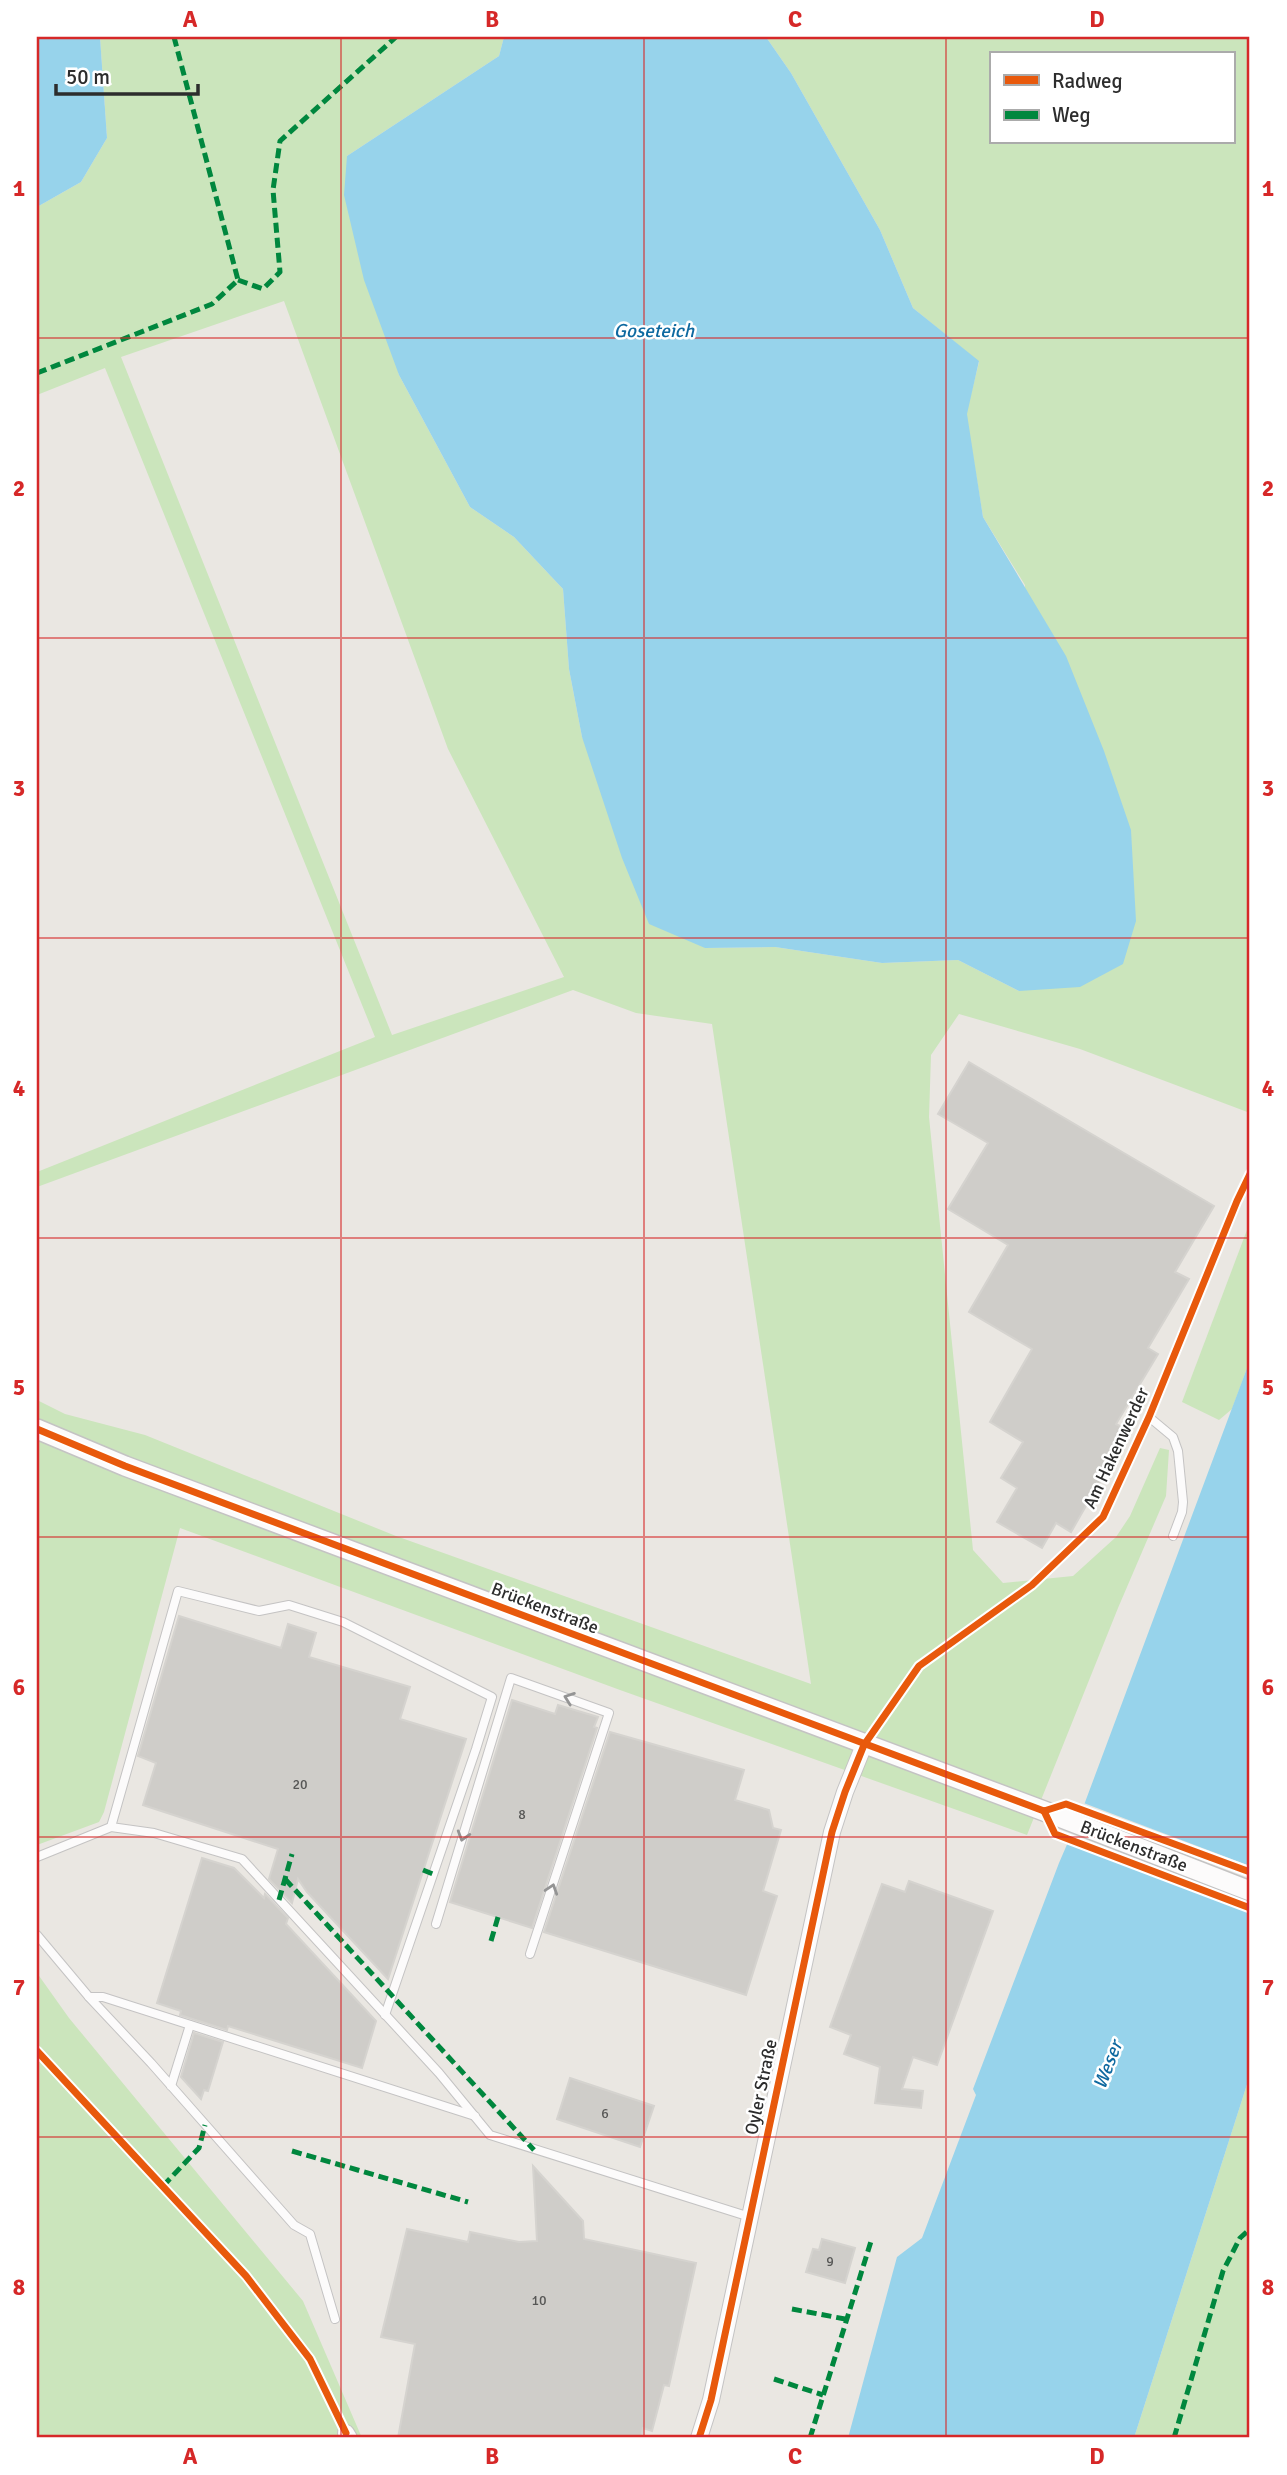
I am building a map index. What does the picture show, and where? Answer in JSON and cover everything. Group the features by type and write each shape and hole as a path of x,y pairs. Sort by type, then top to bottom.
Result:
{"street":[{"name":"Brückenstraße","path":"37,1429 150,1476 1044,1811 1250,1891"},
{"name":"Oyler Straße","path":"699,2438 711,2400 832,1832 864,1745"}],"lane":[{"name":"Am Hakenwerder","path":"864,1745 919,1666 1032,1585 1103,1517 1149,1417 1237,1200"},
{"path":"1149,1417 1173,1437 1178,1451 1183,1502 1173,1536"},
{"path":"111,1828 177,1591 259,1611 289,1605 343,1622 492,1697 385,2015"},
{"path":"436,1924 511,1678 609,1713 530,1954"},
{"path":"37,1857 111,1828 154,1833 242,1859 439,2073 490,2135 750,2217"},
{"path":"37,1936 294,2225 310,2234 335,2319"},
{"path":"89,1997 103,1997 475,2116"},
{"path":"171,2086 190,2025"}],"green space":[{"path":"100,37 504,37 499,56 347,156 399,375 470,507 514,537 563,589 569,669 582,737 705,948 775,947 882,963 958,960 1019,991 1025,585 983,517 966,414 979,362 913,308 880,230 791,73 766,37 1250,37 1250,1113 1080,1049 959,1014 931,1055 929,1117 973,1550 1003,1583 1073,1576 1116,1537 1130,1516 1160,1448 1169,1450 1166,1496 1027,1835 620,1690 180,1528 104,1812 99,1822 37,1845 37,1400 65,1414 145,1435 396,1536 811,1684 712,1024 636,1013 573,990 37,1187 37,1172 375,1037 105,368 37,395 37,207 81,182 107,138","holes":["284,301 448,749 564,977 392,1035 121,357"]},
{"path":"1250,1222 1250,1360 1232,1409 1219,1420 1182,1402"},
{"path":"37,1973 69,2018 303,2301 362,2438 37,2438"},
{"path":"1250,2075 1250,2438 1134,2438"}],"water":[{"path":"37,37 100,37 107,138 81,182 37,207"},
{"name":"Goseteich","path":"504,37 766,37 791,73 880,230 913,308 979,361 967,414 983,517 1066,656 1104,751 1131,830 1136,921 1123,964 1080,987 1019,991 958,960 882,963 775,947 705,948 649,924 622,858 582,737 569,669 563,589 514,537 470,507 399,375 364,280 344,195 347,156 499,56"},
{"name":"Weser","path":"1250,1360 1250,2075 1134,2438 848,2438 897,2257 922,2238 976,2095 973,2089 1059,1863 1084,1805"}],"pier":[{"path":"1081,1802 1250,1866 1250,1913 1064,1842"}],"building":[{"path":"969,1062 1214,1206 1175,1272 1189,1279 1148,1348 1158,1354 1116,1424 1129,1431 1071,1532 1056,1523 1042,1548 997,1522 1017,1488 1001,1478 1023,1442 990,1422 1032,1349 969,1312 1008,1245 948,1209 988,1143 938,1114"},
{"path":"179,1616 281,1648 288,1624 316,1633 309,1657 410,1687 400,1719 466,1739 388,1979 298,1879 292,1903 269,1879 278,1849 143,1805 156,1763 138,1756"},
{"path":"512,1700 555,1714 558,1705 598,1717 594,1727 597,1728 532,1928 450,1902"},
{"path":"610,1732 744,1770 735,1800 769,1810 773,1828 781,1830 763,1891 777,1896 746,1995 544,1932"},
{"path":"202,1858 234,1868 264,1898 265,1894 288,1918 286,1924 376,2021 362,2068 228,2026 227,2030 180,2015 181,2011 157,2003"},
{"path":"909,1881 993,1911 937,2065 913,2057 902,2089 923,2091 921,2108 875,2103 880,2067 844,2054 851,2035 830,2027 882,1884 905,1892"},
{"path":"194,2033 223,2042 208,2091 204,2090 201,2099 181,2077"},
{"path":"570,2078 654,2106 640,2147 557,2119"},
{"path":"533,2166 583,2221 584,2239 696,2263 669,2386 664,2385 652,2431 643,2428 641,2438 398,2438 415,2344 381,2337 407,2229 468,2242 470,2232 519,2242 537,2241"},
{"path":"822,2239 855,2248 845,2283 806,2272 813,2249 819,2250"}],"marked path":[{"path":"37,373 212,304 238,280 174,37"},
{"path":"238,280 263,289 280,272 273,190 280,141 396,37"},
{"path":"279,1900 292,1854"},
{"path":"423,1870 433,1874"},
{"path":"285,1879 534,2150"},
{"path":"491,1941 498,1917"},
{"path":"163,2186 199,2148 205,2125"},
{"path":"292,2151 468,2202"},
{"path":"1174,2438 1223,2271 1240,2238 1250,2229"},
{"path":"810,2438 872,2238"},
{"path":"792,2309 845,2319"},
{"path":"774,2379 823,2395"}],"cycle path":[{"path":"699,2438 711,2400 832,1832 864,1745 919,1666 1032,1585 1103,1517 1149,1417 1250,1174"},
{"path":"37,1429 125,1466 1044,1811"},
{"path":"1044,1811 1066,1804 1250,1872"},
{"path":"1044,1811 1055,1834 1250,1908"},
{"path":"37,2051 246,2276 310,2359 346,2433"}]}
